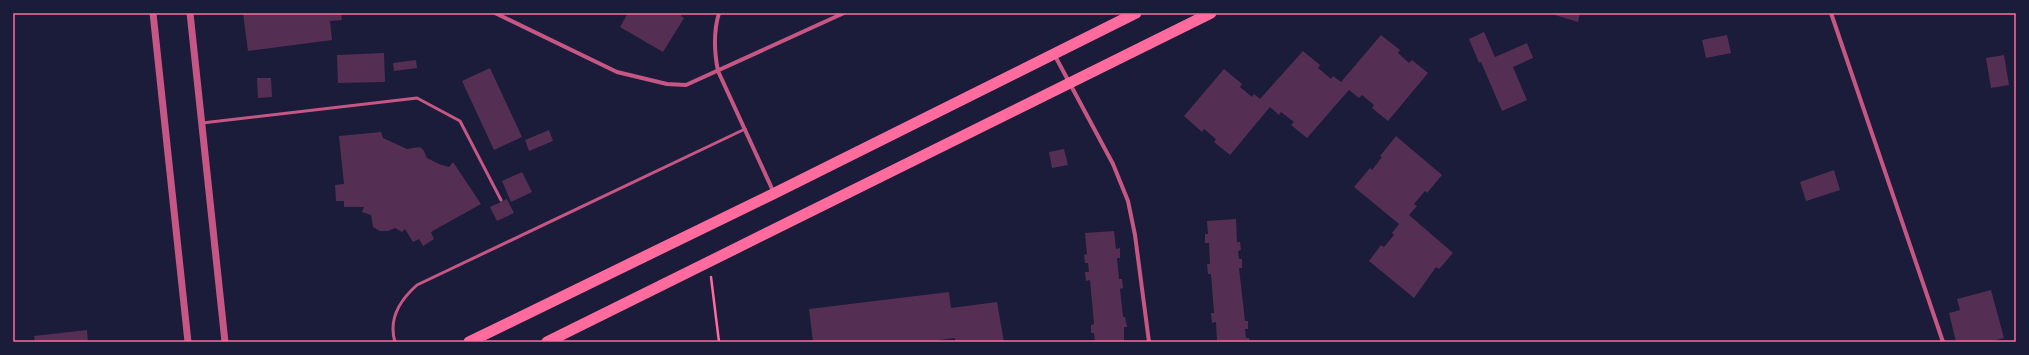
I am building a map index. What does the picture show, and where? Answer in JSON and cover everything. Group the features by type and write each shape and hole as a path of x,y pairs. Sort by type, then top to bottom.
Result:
{"highway":[{"path":"468,342 775,193 1136,13"},
{"path":"547,342 1211,13"}],"street":[{"path":"154,13 188,342"},
{"path":"190,13 225,342"},
{"path":"494,13 617,72 667,84 686,85 844,13"},
{"path":"719,13 715,26 714,52 718,71 775,193"},
{"path":"1831,13 1943,342"},
{"path":"1054,53 1113,164 1128,201 1135,235 1149,342"}],"lane":[{"path":"201,123 417,98 460,122 501,200"},
{"path":"395,342 393,324 397,309 405,295 416,285 745,129"}],"path":[{"path":"709,262 719,342"}],"building":[{"path":"243,13 341,13 342,20 330,21 332,40 248,51"},
{"path":"628,13 682,13 681,16 684,18 663,52 620,27"},
{"path":"1555,13 1580,13 1578,22 1555,15"},
{"path":"1484,32 1495,57 1527,43 1533,58 1513,67 1527,100 1502,111 1481,62 1479,63 1469,39"},
{"path":"1381,35 1400,50 1398,53 1409,63 1412,60 1428,73 1388,121 1372,108 1374,105 1362,95 1359,98 1349,90 1307,138 1291,125 1294,122 1281,112 1279,115 1270,107 1230,155 1214,142 1216,139 1204,129 1202,132 1184,116 1224,69 1242,84 1240,87 1252,97 1254,94 1260,99 1303,51 1320,65 1318,68 1331,79 1333,76 1341,82"},
{"path":"1727,35 1731,53 1706,58 1702,40"},
{"path":"384,53 385,82 338,83 337,55"},
{"path":"2004,55 2009,85 1991,88 1986,58"},
{"path":"416,60 417,68 394,71 393,63"},
{"path":"490,68 522,137 494,150 462,81"},
{"path":"257,78 271,78 272,97 258,98"},
{"path":"549,130 553,141 529,151 525,140"},
{"path":"381,132 383,138 407,149 420,147 424,151 427,158 439,164 449,167 453,162 481,204 431,232 434,239 423,246 419,239 413,242 405,229 402,232 395,228 388,231 380,231 373,227 371,215 362,212 364,207 344,207 344,201 336,201 335,185 344,184 339,136"},
{"path":"1396,136 1442,175 1427,193 1425,191 1414,204 1417,206 1409,215 1453,253 1439,269 1436,267 1414,298 1369,261 1381,245 1384,247 1394,235 1392,233 1399,224 1354,187 1370,168 1372,170 1382,157 1380,156"},
{"path":"1064,149 1068,165 1052,168 1049,152"},
{"path":"1834,170 1840,190 1806,201 1800,182"},
{"path":"522,172 532,192 511,202 502,181"},
{"path":"507,199 514,213 497,221 490,207"},
{"path":"1236,219 1237,242 1240,242 1241,250 1238,251 1239,259 1242,259 1242,268 1239,268 1245,321 1248,321 1248,329 1245,329 1246,338 1249,338 1250,342 1217,342 1216,322 1212,323 1211,313 1214,313 1211,274 1208,274 1207,264 1210,264 1209,243 1205,243 1205,234 1208,234 1207,221"},
{"path":"1114,231 1116,249 1120,248 1120,258 1117,258 1119,279 1122,279 1123,288 1120,289 1123,317 1125,317 1127,327 1124,327 1124,342 1095,342 1094,333 1091,333 1091,325 1094,324 1090,280 1086,281 1085,272 1089,272 1088,263 1085,263 1084,255 1087,254 1085,233"},
{"path":"1991,290 2004,338 1989,342 1956,342 1949,313 1960,310 1957,299"},
{"path":"949,292 951,308 997,302 1004,342 955,342 955,338 925,342 813,342 809,309"},
{"path":"87,330 88,342 35,342 34,336"}]}
